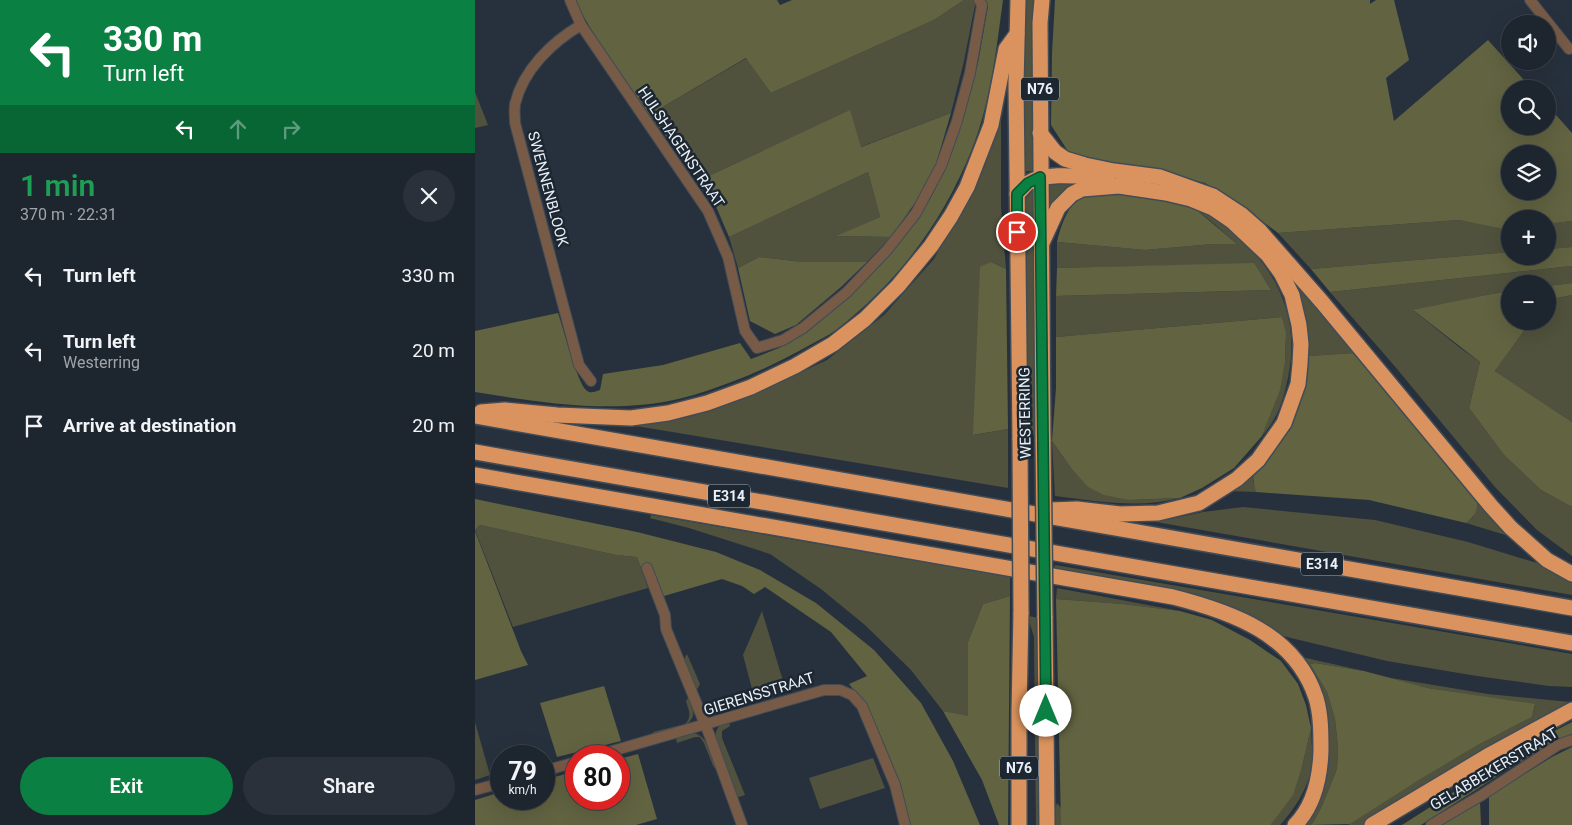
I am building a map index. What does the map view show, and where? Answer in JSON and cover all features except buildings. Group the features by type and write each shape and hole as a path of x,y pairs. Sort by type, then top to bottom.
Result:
{"highway":[{"name":"WESTERRING","path":"1018,0 1017,194 1021,612 1019,825"},
{"name":"WESTERRING","path":"1042,0 1040,23 1040,177 1047,825"},
{"path":"475,414 505,410 557,415 631,418 668,413 707,403 751,387 795,366 833,344 865,318 898,286 931,246 951,216 967,187 991,125 1006,49 1017,34"},
{"path":"1040,133 1055,152 1065,159 1114,171 1159,177 1213,196 1241,215 1259,230 1322,302 1511,528 1547,560 1572,574"},
{"path":"1017,194 1028,183 1040,177 1130,179 1173,183"},
{"path":"1021,512 1077,509 1120,514 1157,513 1199,503 1237,479 1258,460 1284,423 1298,384 1300,364 1299,325 1292,295 1281,273 1268,254 1232,221 1213,208 1191,199 1166,193 1119,186 1082,189 1072,194 1058,208 1041,245"},
{"name":"E314","path":"475,414 1572,608"},
{"name":"E314","path":"475,452 1572,643"},
{"path":"475,475 1173,597 1210,606 1241,619 1273,637 1298,663 1316,698 1321,737 1321,760 1317,784 1310,802 1295,825"},
{"path":"1372,825 1491,754 1572,710"}],"street":[{"name":"HULSHAGENSTRAAT","path":"570,0 581,24 708,211 729,257 745,331 757,348 783,340 803,328 847,292 887,250 917,214 941,166 957,121 970,73 982,5 979,0"},
{"path":"1531,0 1569,49"},
{"name":"SWENNENBLOOK","path":"581,24 563,35 543,53 534,66 523,84 515,104 515,123 579,365 591,381"},
{"path":"647,568 665,615 666,629 705,725 742,825"},
{"name":"GIERENSSTRAAT","path":"630,746 824,690 840,690 852,695 862,706 895,785 905,825"},
{"name":"GELABBEKERSTRAAT","path":"1431,825 1482,795 1558,745 1572,740"},
{"path":"475,790 490,786"}],"green space":[{"path":"576,0 777,0 780,5 792,0 964,0 934,20 771,93 746,58 649,115 603,49 579,9"},
{"path":"964,0 972,0 975,5 951,113 860,147 849,111 700,180 649,115 747,58 771,93 934,20"},
{"path":"972,0 1003,0 988,94 979,131 972,149 933,226 916,249 879,292 836,330 754,373 703,392 661,403 628,406 584,406 540,402 475,392 475,331 558,313 570,354 582,385 591,392 600,390 603,374 663,365 740,343 751,359 779,348 816,324 844,301 913,225 930,199 946,167 978,63 988,6 975,5"},
{"path":"1025,0 1035,0 1033,31 1033,171 1023,171"},
{"path":"1055,0 1370,0 1370,4 1376,0 1394,0 1409,60 1386,78 1394,121 1488,40 1501,54 1501,70 1515,70 1524,80 1501,80 1501,135 1556,135 1556,115 1572,133 1572,221 1556,223 1556,210 1501,210 1501,228 1459,220 1278,233 1205,183 1155,171 1071,156 1051,125"},
{"path":"475,92 488,125 475,128"},
{"path":"850,110 861,147 951,113 936,164 917,200 891,237 836,236 880,217 868,172 729,237 715,204 700,180"},
{"path":"1001,116 1001,208 1006,269 991,262 974,435 1008,429 1008,488 624,424 687,415 754,394 827,360 884,315 934,259 984,168"},
{"path":"868,172 880,217 837,236 891,237 867,262 803,262 759,257 738,268 729,237"},
{"path":"1049,181 1088,181 1049,212"},
{"path":"1033,190 1036,434 1027,435 1025,200"},
{"path":"1102,192 1137,196 1193,207 1237,244 1213,244 1145,250 1057,242 1063,223 1072,206 1082,198"},
{"path":"1193,207 1220,220 1245,243 1269,273 1285,305 1291,340 1288,378 1279,409 1272,423 1262,436 1282,378 1286,349 1282,317 1056,337 1056,296 1271,290 1254,264 1057,268 1057,242 1145,250 1213,244 1237,244"},
{"path":"1459,220 1501,227 1501,253 1311,269 1278,233"},
{"path":"1572,221 1572,247 1556,248 1556,223"},
{"path":"1572,247 1572,266 1330,292 1311,269 1501,253 1501,265 1556,265 1556,248"},
{"path":"759,257 803,262 867,262 796,325 775,334 750,321 738,268"},
{"path":"991,262 1006,269 1008,429 973,435 980,267"},
{"path":"1254,263 1271,290 1056,296 1057,268"},
{"path":"1572,266 1572,283 1556,285 1556,275 1501,275 1501,292 1414,311 1480,362 1469,408 1504,455 1541,490 1572,507 1572,556 1537,530 1495,487 1330,292"},
{"path":"1291,275 1355,353 1308,356 1305,329"},
{"path":"1572,283 1572,295 1556,298 1556,285"},
{"path":"1501,292 1501,330 1525,330 1495,371 1572,422 1572,507 1541,490 1504,455 1469,408 1480,362 1413,310"},
{"path":"1572,295 1572,422 1495,371 1525,330 1556,330 1556,298"},
{"path":"1282,317 1286,333 1285,362 1280,390 1262,436 1234,468 1202,488 1180,498 1129,500 1104,495 1088,487 1071,468 1052,441 1056,388 1056,337"},
{"path":"1355,353 1476,498 1476,512 1466,523 1369,500 1256,492 1254,475 1260,465 1280,443 1291,422 1302,390 1308,356"},
{"path":"1052,441 1071,468 1129,500 1180,498 1133,504 1055,496"},
{"path":"1255,473 1253,481 1256,492 1229,491"},
{"path":"1476,498 1512,537 1466,523 1473,517"},
{"path":"475,499 637,532 716,552 760,570 816,603 874,650 921,703 953,761 980,825 909,825 901,785 885,746 868,708 849,684 867,676 831,632 765,587 754,594 742,586 722,579 664,596 650,567 641,568 637,557 616,555 480,525 475,530"},
{"path":"1243,507 1375,520 1468,542 1550,567 1572,580 1572,595 1156,522 1203,512"},
{"path":"651,515 1010,577 1010,596 983,604 968,642 968,717 943,711 911,670 865,625 821,589 770,554 689,528 650,518"},
{"path":"480,525 616,555 637,557 648,588 513,627 475,530"},
{"path":"475,531 528,665 475,680"},
{"path":"1055,565 1572,654 1572,687 1549,686 1477,676 1387,661 1280,635 1260,623 1054,571"},
{"path":"1057,588 1180,611 1056,599"},
{"path":"1010,596 1008,825 999,825 982,780 943,711 968,716 968,642 983,604"},
{"path":"1056,599 1180,611 1212,620 1250,640 1281,661 1298,684 1306,705 1311,728 1293,795 1271,825 1061,825"},
{"path":"762,611 786,691 755,700 743,655"},
{"path":"1029,616 1038,618 1041,825 1036,825 1034,637"},
{"path":"687,654 700,684 695,691 683,661"},
{"path":"1297,656 1364,671 1315,663 1310,664 1327,692 1335,719 1338,747 1337,769 1322,806 1311,825 1301,825 1328,750"},
{"path":"1315,663 1364,671 1428,688 1535,704 1532,717 1478,745 1350,824 1311,825 1322,806 1337,769 1338,747 1335,719 1327,692 1310,664"},
{"path":"1385,677 1488,694 1570,702 1570,705 1426,787 1364,825 1348,825 1421,778 1532,717 1535,705 1428,688"},
{"path":"604,686 621,741 605,745 565,745 565,755 557,757 555,745 553,745 540,703"},
{"path":"689,697 693,712 692,719 686,725 654,735 653,732 685,724 689,719 686,701"},
{"path":"729,721 730,726 722,731 722,738 745,795 739,797 715,740 718,728"},
{"path":"475,722 490,775 475,780"},
{"path":"1572,722 1572,734 1561,738 1510,768 1421,825 1402,825 1529,744"},
{"path":"1311,728 1312,766 1306,786 1295,807 1280,825 1271,825 1302,767"},
{"path":"694,733 703,738 706,742 716,766 714,768 700,737 677,743 676,738"},
{"path":"1572,747 1572,825 1489,825 1489,796 1552,757"},
{"path":"638,754 657,819 636,825 475,825 475,800 490,795 490,810 555,810 555,777 565,774 565,810 630,810 630,756"},
{"path":"873,758 885,788 820,809 809,778"},
{"path":"1480,801 1481,825 1441,825"},
{"path":"1057,803 1061,808 1061,825 1054,825 1053,814"}],"route":[{"path":"1017,232 1017,194 1028,183 1040,177 1046,711"}]}
